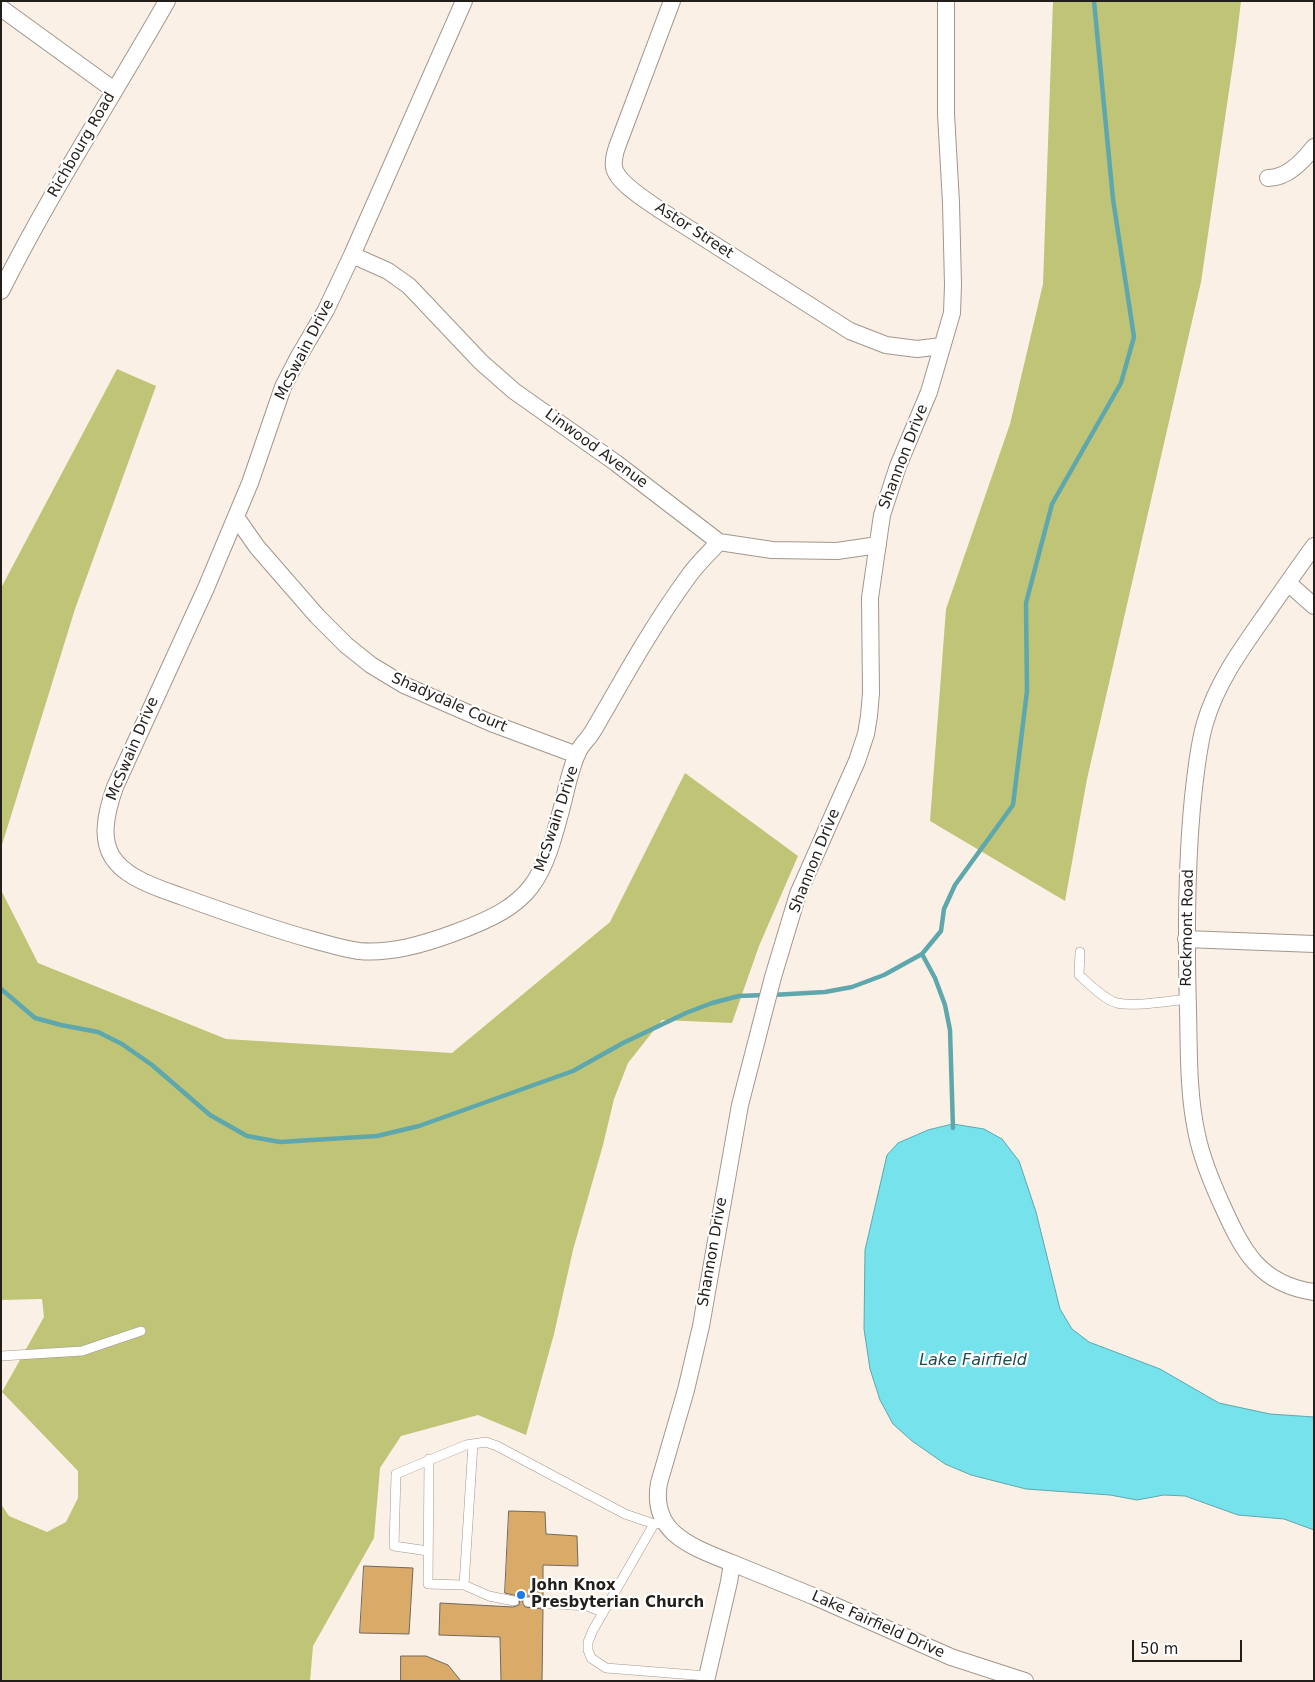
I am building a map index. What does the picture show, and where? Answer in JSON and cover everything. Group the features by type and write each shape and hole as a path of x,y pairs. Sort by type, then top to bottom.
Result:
{"street":[{"name":"Richbourg Road","path":"1,291 25,244 167,1"},
{"name":"McSwain Drive","path":"464,1 352,255 326,310 299,356 284,387 236,517 110,802 105,825 106,843 115,862 126,873 152,886 302,937 360,951 386,951 409,947 482,923 509,908 528,891 538,878 545,863 577,755 689,575 719,542"},
{"name":"Astor Street","path":"672,1 616,147 613,163 617,175 632,190 660,210 850,331 886,345 917,349 942,346"},
{"name":"Shannon Drive","path":"732,1563 700,1550 660,1524 657,1497 659,1483 686,1390 701,1326 740,1105 773,977 798,894 853,770 866,734 870,716 871,693 870,598 882,515 929,392 952,312 952,203 946,114 946,1"},
{"path":"1,8 114,90"},
{"path":"1268,178 1275,178 1288,173 1314,147"},
{"name":"Linwood Avenue","path":"352,255 388,270 408,286 481,362 514,391 616,462 719,542 772,550 837,551 878,545"},
{"name":"Shadydale Court","path":"236,517 257,547 317,616 346,645 371,665 404,685 482,720 577,755"},
{"name":"Rockmont Road","path":"1314,546 1236,656 1216,693 1204,725 1198,753 1190,825 1186,939 1189,1057 1194,1114 1203,1156 1214,1187 1239,1242 1252,1260 1271,1276 1287,1286 1314,1292"},
{"path":"1288,583 1314,606"},
{"path":"1186,939 1314,944"},
{"path":"706,1678 732,1563"},
{"name":"Lake Fairfield Drive","path":"732,1563 813,1596 951,1657 1025,1681"}],"lane":[{"path":"1080,952 1078,975 1116,1003 1153,1003 1188,999"},
{"path":"1,1356 82,1351 141,1331"},
{"path":"428,1551 394,1546 396,1474 466,1445 486,1442 497,1446 625,1514 660,1524 593,1630 588,1642 591,1658 606,1668 706,1678"},
{"path":"464,1585 473,1444"},
{"path":"429,1459 428,1584 464,1585 489,1596 514,1601"},
{"path":"528,1602 586,1606 603,1612"}],"green space":[{"path":"1053,1 1241,1 1201,282 1087,779 1065,901 930,821 946,609 1010,424 1043,284"},
{"path":"117,369 156,386 75,609 1,848 1,588"},
{"path":"685,773 798,856 759,946 732,1023 662,1020 628,1063 614,1099 526,1435 478,1415 401,1436 380,1468 374,1538 313,1646 310,1681 1,1681 1,1504 9,1516 47,1532 66,1522 78,1498 78,1471 2,1392 44,1317 42,1299 1,1300 1,890 38,963 226,1039 452,1053 610,922"}],"water":[{"name":"Lake Fairfield","path":"953,1124 984,1129 1002,1139 1019,1161 1036,1212 1060,1309 1072,1329 1089,1342 1160,1369 1219,1403 1270,1414 1314,1417 1314,1530 1284,1519 1238,1515 1185,1496 1164,1495 1137,1500 1110,1495 1026,1489 971,1475 945,1464 912,1441 893,1424 880,1400 870,1369 864,1329 865,1250 887,1155 898,1143 928,1130"}],"building":[{"name":"John Knox Presbyterian Church","path":"509,1511 545,1512 546,1534 577,1536 578,1566 543,1565 543,1597 526,1596 522,1601 525,1607 543,1609 542,1681 501,1681 500,1637 439,1635 440,1603 513,1607 519,1605 520,1599 518,1596 505,1593"},
{"path":"364,1566 413,1568 409,1634 360,1633"},
{"path":"401,1656 426,1656 448,1665 461,1681 401,1681"}],"waterway":[{"path":"772,995 825,992 852,987 884,975 922,954 941,931 944,909 955,885 1013,805 1027,691 1026,603 1052,504 1121,383 1134,337 1113,199 1094,1"},
{"path":"922,954 935,978 945,1005 950,1030 953,1128"},
{"path":"1,989 35,1018 98,1032 122,1044 152,1065 210,1115 247,1136 280,1142 377,1136 419,1126 573,1071 623,1043 686,1013 712,1003 739,996 764,995"}],"place":[{"name":"John Knox Presbyterian Church","path":"521,1595"}]}
